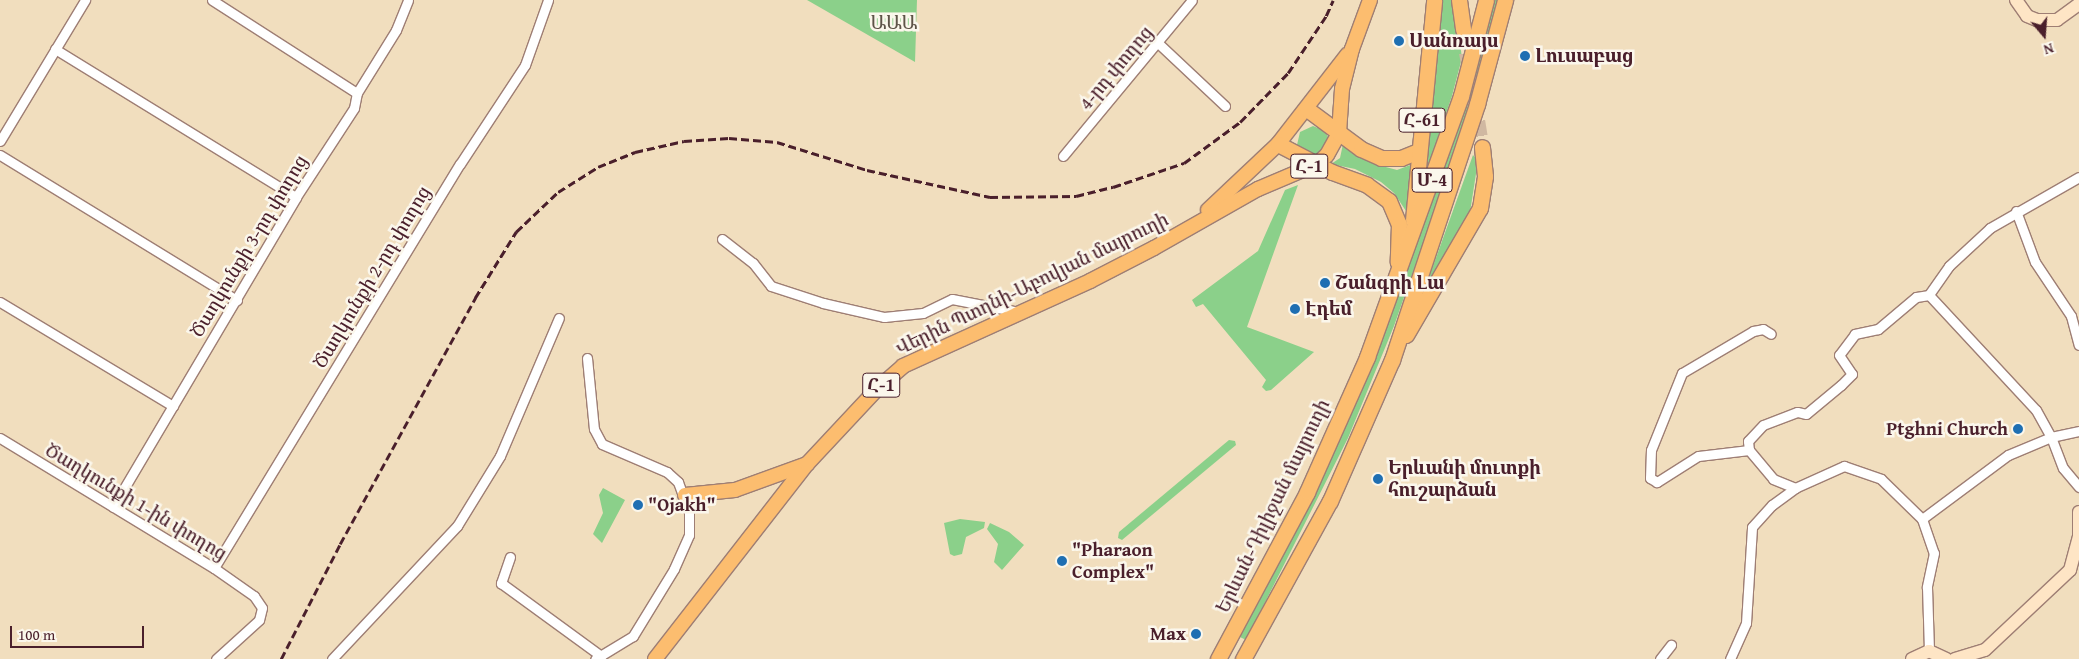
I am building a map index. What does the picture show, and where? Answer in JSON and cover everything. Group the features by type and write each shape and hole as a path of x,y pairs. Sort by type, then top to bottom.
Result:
{"highway":[{"name":"Հ-61","path":"1412,240 1418,151 1434,0"},
{"path":"1459,0 1463,30"},
{"name":"Երևան-Դիլիջան մայրուղի","path":"1218,659 1307,492 1367,357 1412,240 1461,96 1486,0"},
{"name":"Մ-4","path":"1244,659 1330,501 1392,360 1478,104 1505,0"},
{"path":"1307,109 1339,133 1381,158 1401,158 1418,151"},
{"path":"1278,144 1316,164 1359,181 1389,201 1399,224 1399,258 1394,284"},
{"path":"1392,360 1480,208 1485,176 1482,147"}],"main road":[{"name":"Վերին Պտղնի-Աբովյան մայրուղի","path":"657,656 807,464 878,388 903,366 1130,260 1258,189 1316,164 1334,146 1339,133 1339,107 1352,49 1370,0"},
{"name":"Վերին Պտղնի-Աբովյան մայրուղի","path":"1191,226 1278,144 1352,49"},
{"path":"685,495 736,490 807,464"}],"street":[{"path":"0,141 85,0"},
{"path":"212,0 357,93"},
{"name":"Ծաղկունքի 3-րդ փողոց","path":"113,508 296,197 354,108 357,93 396,30 408,0"},
{"name":"Ծաղկունքի 2-րդ փողոց","path":"214,568 460,164 525,65 548,0"},
{"name":"4-րդ փողոց","path":"1062,156 1192,0"},
{"path":"2016,0 2026,16 2037,20 2057,20 2079,4"},
{"path":"1158,43 1225,106"},
{"path":"55,49 296,197"},
{"path":"0,155 237,300"},
{"path":"1795,488 1774,479 1749,450 1748,441 1763,425 1797,412 1806,414 1852,374 1839,355 1854,334 1878,329 1916,297 1929,295 1949,266 1990,228 2016,211 2079,177"},
{"path":"2016,211 2036,262 2071,316 2079,344"},
{"path":"722,239 753,263 771,286 823,303 884,317 923,313 952,299 1019,312"},
{"path":"1929,295 2036,410 2051,437 2062,468 2079,487"},
{"path":"0,302 173,406"},
{"path":"332,659 457,526 500,456 559,318"},
{"path":"1749,450 1698,456 1657,482 1650,478 1651,450 1682,373 1754,331 1763,329 1771,334"},
{"path":"510,557 501,583 598,657 633,636 674,569 689,534 689,512 685,495 667,472 602,444 594,429 587,358"},
{"path":"1922,518 2008,455 2051,437 2079,431"},
{"name":"Ծաղկունքի 1-ին փողոց","path":"0,438 214,568 254,596 262,608 259,620 216,659"},
{"path":"1730,659 1746,623 1752,527 1772,505 1795,488 1844,466 1881,479 1922,518 1934,553 1927,587 1929,650"},
{"path":"1955,659 1984,650 2075,572 2079,512"},
{"path":"1660,659 1671,645"},
{"path":"1912,659 1929,650"},
{"path":"1929,650 1946,659"}],"green space":[{"name":"ԱԱԱ","path":"807,0 917,0 915,62"},
{"path":"1437,0 1454,0 1462,58 1452,96 1419,192"},
{"path":"1492,0 1500,0 1472,103 1394,326 1348,438 1246,640 1240,637 1299,525 1382,337 1440,178"},
{"path":"1313,126 1325,131 1330,141 1317,158 1298,149 1297,145 1300,132"},
{"path":"1343,144 1352,153 1382,166 1397,170 1413,164 1406,211 1394,193 1381,182 1355,169 1331,164 1340,158"},
{"path":"1473,155 1478,161 1470,212 1419,305"},
{"path":"1298,185 1247,327 1314,352 1271,390 1266,391 1262,387 1266,380 1203,304 1196,307 1192,300 1258,251 1285,190"},
{"path":"1229,440 1235,441 1236,445 1122,540 1118,538 1119,532"},
{"path":"603,488 625,500 602,543 593,534 603,513 599,495"},
{"path":"960,519 985,522 984,528 966,537 962,554 954,556 950,554 944,523"},
{"path":"990,523 1009,532 1024,545 1002,570 994,562 998,544 987,529"}],"tunnel":[{"path":"1463,30 1482,147"}],"railway":[{"path":"281,659 340,544 475,298 516,232 558,192 598,167 635,152 684,141 729,138 777,142 867,170 990,197 1076,196 1113,187 1184,163 1240,122 1288,73 1326,16 1333,0"}],"place":[{"name":"Սանռայս","path":"1399,41"},
{"name":"Լուսաբաց","path":"1525,56"},
{"name":"Շանգրի Լա","path":"1325,283"},
{"name":"Էդեմ","path":"1295,309"},
{"name":"Ptghni Church","path":"2018,429"},
{"name":"Երևանի մուտքի հուշարձան","path":"1378,479"},
{"name":"\"Ojakh\"","path":"638,505"},
{"name":"\"Pharaon Complex\"","path":"1062,561"},
{"name":"Max","path":"1196,634"}]}
